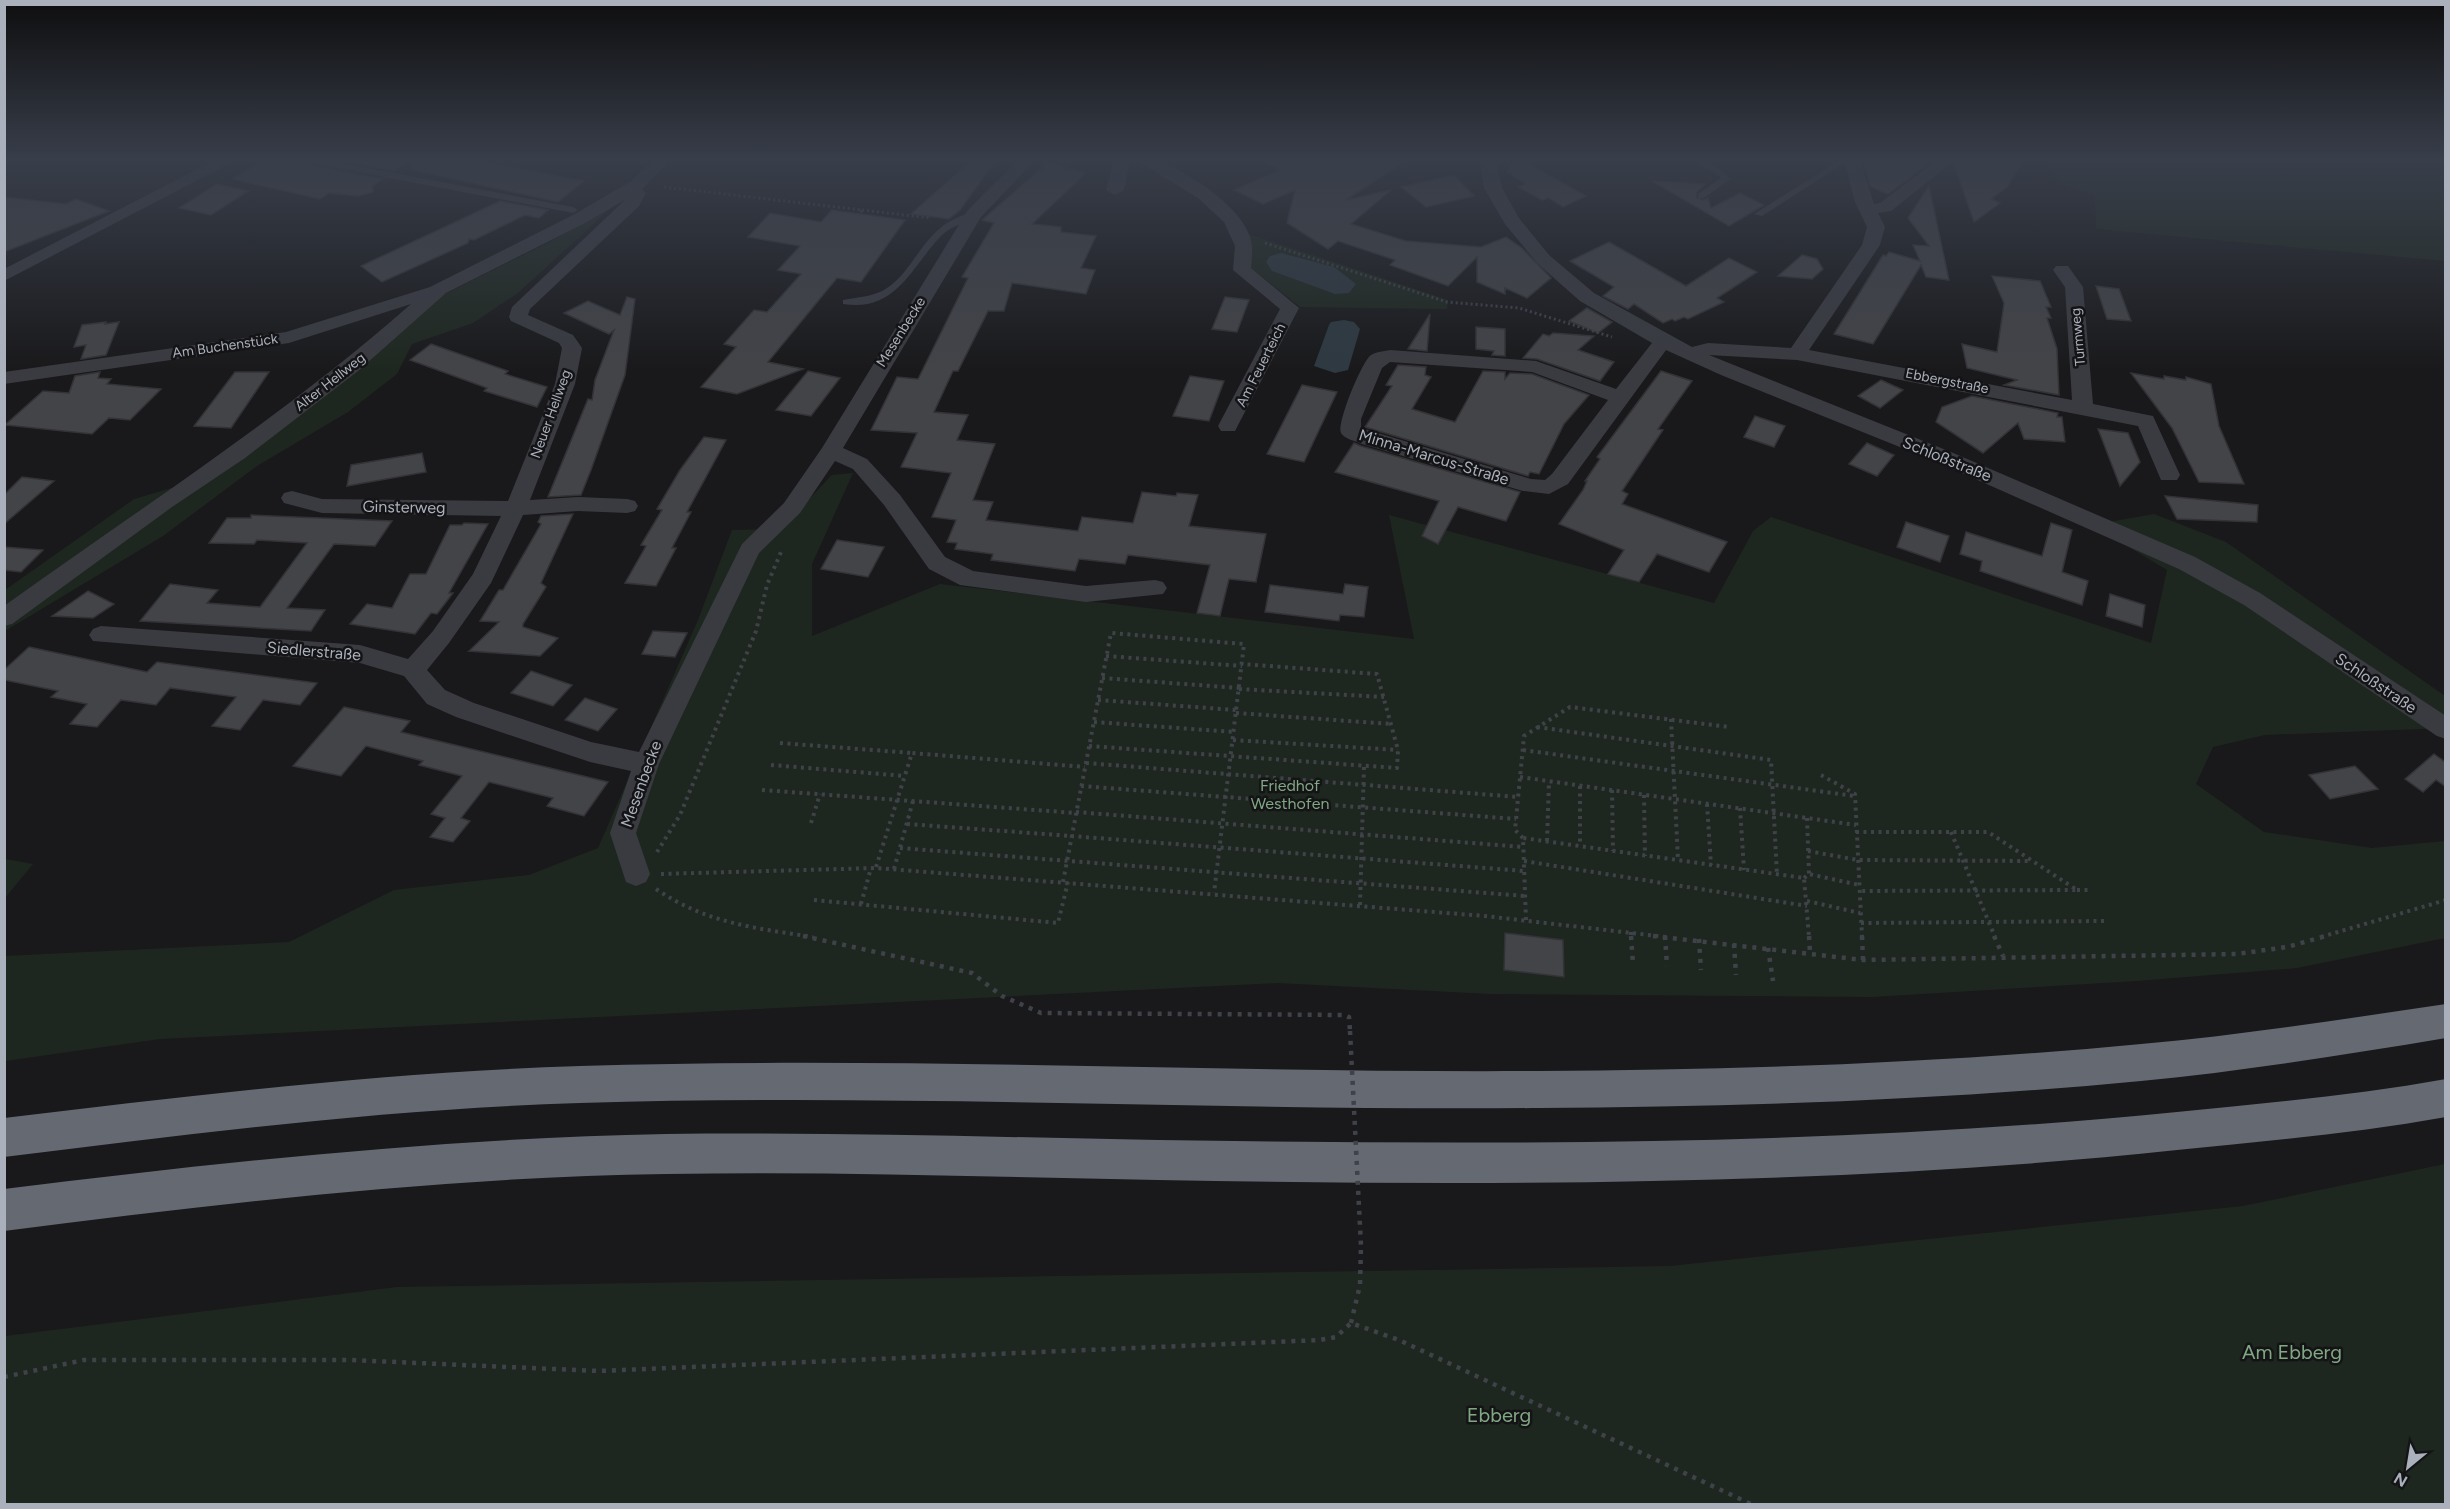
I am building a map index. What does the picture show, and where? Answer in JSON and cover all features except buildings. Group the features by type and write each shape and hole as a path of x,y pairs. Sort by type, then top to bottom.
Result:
{"highway":[{"path":"4,1138 300,1102 468,1089 680,1082 901,1081 1457,1089 1674,1088 1905,1081 2080,1068 2362,1036 2445,1021"},
{"path":"4,1210 275,1176 436,1163 660,1154 879,1154 1219,1161 1670,1162 1924,1153 2107,1140 2445,1098"}],"street":[{"path":"4,276 92,230"},
{"name":"Alter Hellweg","path":"4,618 164,502 238,453 351,367 439,289 556,230"},
{"name":"Neuer Hellweg","path":"412,670 441,637 483,577 516,507 565,384 572,348 566,339 518,317 521,307 603,230"},
{"name":"Mesenbecke","path":"636,874 623,833 646,764 750,549 792,508 831,451 964,230"},
{"path":"1236,230 1241,237"},
{"name":"Schloßstraße","path":"1520,230 1544,259 1587,297 1660,346 1688,354 1965,466 2187,563 2252,599 2445,729"},
{"path":"1797,354 1871,245 1872,230"},
{"name":"Am Feuerteich","path":"1228,426 1290,308 1242,270 1244,246 1241,237"},
{"name":"Turmweg","path":"2062,270 2074,288 2083,408"},
{"name":"Am Buchenstück","path":"4,378 289,337 439,289"},
{"name":"Minna-Marcus-Straße","path":"1621,398 1536,368 1517,364 1390,356 1378,359 1372,367 1351,419 1350,431 1369,439 1531,486 1548,487 1560,479 1621,398 1660,346"},
{"name":"Ebbergstraße","path":"1688,354 1708,349 1797,354 2146,421 2169,475"},
{"path":"831,451 860,464 892,500 937,563 968,579 1086,594 1155,588"},
{"name":"Ginsterweg","path":"292,498 322,506 494,509 516,507"},
{"path":"516,507 578,504 627,506"},
{"name":"Siedlerstraße","path":"101,635 360,654 412,670"},
{"path":"412,670 436,697 465,710 590,752 646,764"}],"lane":[{"name":"Mesenbecke","path":"847,302 862,303 883,296 904,281 942,230"}],"path":[{"path":"1241,237 1341,266 1448,302 1519,308 1660,346"},
{"path":"636,874 656,852 680,815 694,774 756,631 766,585 792,529 792,508"},
{"path":"814,900 1058,923 1071,836 1111,633 1244,644 1214,893"},
{"path":"1089,746 1397,768 1398,750 1377,675 1107,656"},
{"path":"1102,678 1384,697"},
{"path":"1098,700 1391,724"},
{"path":"1729,727 1570,707 1524,736 1515,830 1523,838 1777,875 1804,878 1809,874"},
{"path":"1671,719 1678,860"},
{"path":"1094,722 1234,732"},
{"path":"1537,728 1771,760 1777,875"},
{"path":"1233,740 1398,750"},
{"path":"780,743 1363,783 1518,797"},
{"path":"1523,750 1854,796"},
{"path":"861,904 912,753"},
{"path":"771,765 904,776"},
{"path":"1360,905 1364,766"},
{"path":"1821,775 1854,796"},
{"path":"1520,777 1856,825"},
{"path":"1547,841 1549,781"},
{"path":"1081,786 1516,819"},
{"path":"1580,786 1580,846"},
{"path":"762,790 1523,847"},
{"path":"1612,790 1613,851"},
{"path":"811,823 820,794"},
{"path":"1644,795 1645,856"},
{"path":"1854,796 1863,960"},
{"path":"894,869 913,801"},
{"path":"1707,804 1711,865"},
{"path":"1740,808 1744,870"},
{"path":"1807,818 1809,874"},
{"path":"907,824 1524,871"},
{"path":"1856,832 1989,832 2077,890"},
{"path":"1951,832 2003,956"},
{"path":"1523,838 1527,920"},
{"path":"900,848 1525,896"},
{"path":"1808,851 1858,860 2034,861"},
{"path":"1524,861 1860,913"},
{"path":"636,874 874,867 1527,920 1863,960 2238,954 2287,947 2445,900"},
{"path":"4,1377 84,1360 350,1360 623,1370 1320,1340 1336,1337 1351,1323 1364,1268 1349,1017 1345,1015 1041,1013 1002,996 972,973 831,940 736,926 682,907 636,874"},
{"path":"1809,874 1859,885"},
{"path":"1804,878 1810,953"},
{"path":"1859,891 2089,890"},
{"path":"1861,923 2104,921"},
{"path":"1631,932 1633,964"},
{"path":"1665,935 1667,966"},
{"path":"1699,939 1701,970"},
{"path":"1734,944 1736,975"},
{"path":"1768,948 1773,981"},
{"path":"1351,1323 1400,1340 1751,1504"}],"green space":[{"path":"570,230 586,230 518,293 473,323 412,344 397,374 348,412 257,466 163,536 5,631 5,590 134,499 219,474 431,301"},
{"path":"2111,230 2445,230 2445,261"},
{"path":"1246,233 1448,300 1447,309 1300,307 1251,268"},
{"name":"Friedhof Westhofen","path":"853,473 812,564 812,636 940,584 1414,639 1389,515 1714,603 1753,531 1771,517 2151,643 2167,570 2092,525 2154,514 2226,542 2445,696 2445,728 2265,735 2213,747 2196,784 2264,832 2372,848 2445,841 2445,938 2297,968 2137,981 1872,997 1490,994 1278,983 160,1039 5,1061 5,956 289,942 394,890 529,875 598,848 698,620 732,530 780,529 832,475"},
{"path":"4,859 33,864 5,898"},
{"name":"Am Ebberg","path":"2445,1164 2445,1504 5,1504 5,1336 397,1287 1670,1266 2243,1206"}],"shaded area":[{"path":"1281,253 1334,267 1356,284 1349,293 1335,294 1272,271 1266,262 1270,256"},
{"path":"1344,320 1354,322 1360,329 1348,370 1335,373 1314,366 1329,325 1331,322"}],"park label":[{"name":"Ebberg","path":"1499,1415"}]}
